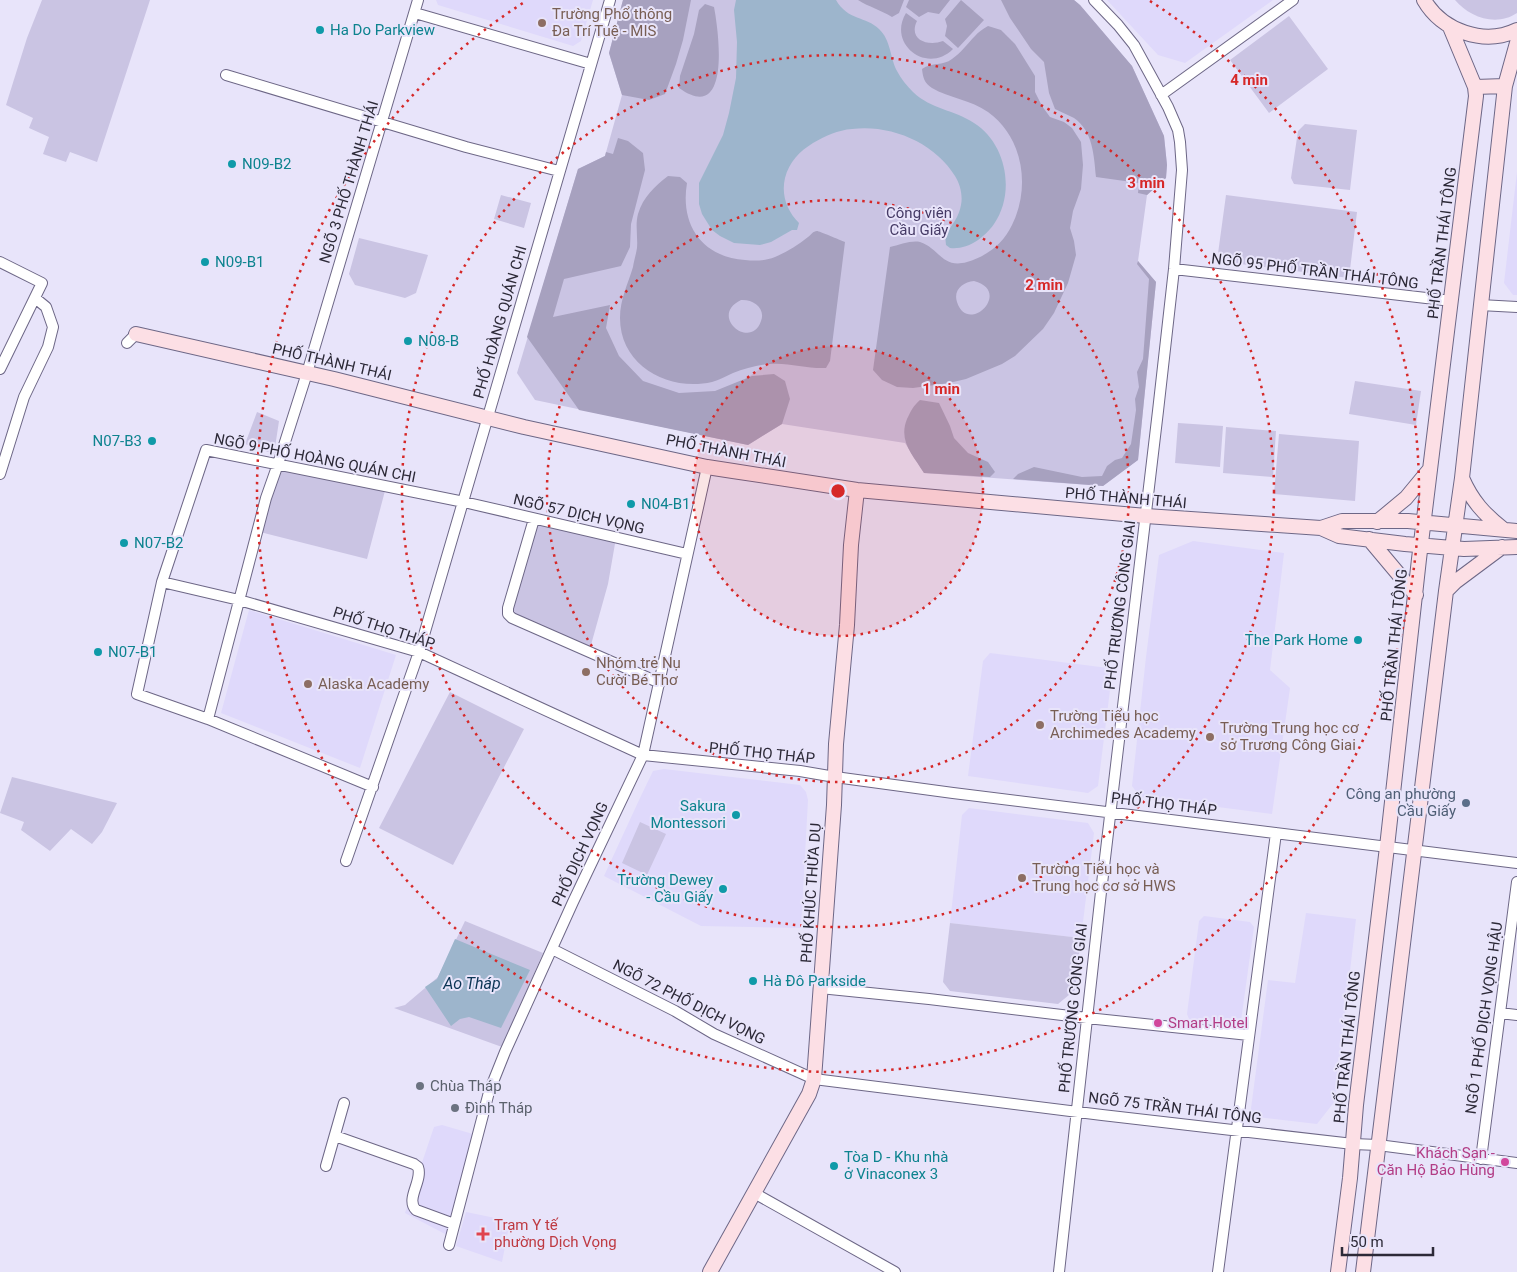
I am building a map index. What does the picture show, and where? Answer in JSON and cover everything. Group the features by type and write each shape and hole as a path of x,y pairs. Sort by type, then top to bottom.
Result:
{"main road":[{"path":"1424,0 1438,18 1465,33 1481,37 1497,36 1517,30"},
{"name":"PHỐ TRẦN THÁI TÔNG","path":"1338,1272 1430,469 1476,96 1475,87 1450,26"},
{"path":"1363,1272 1446,591 1462,478 1505,86 1517,43"},
{"path":"1475,87 1505,86"},
{"name":"PHỐ THÀNH THÁI","path":"132,338 307,373 524,427 707,467 832,487 1146,516 1321,528 1340,536 1421,546 1464,549 1517,547"},
{"path":"1378,522 1406,498 1430,469"},
{"path":"1462,478 1474,501 1486,515 1510,530"},
{"name":"PHỐ KHÚC THỪA DỤ","path":"710,1272 809,1094 814,1079 836,744 857,490"},
{"name":"PHỐ THÀNH THÁI","path":"1321,528 1342,521 1408,521 1510,530"},
{"path":"1369,539 1416,595"},
{"path":"1446,591 1455,582 1502,547"}],"street":[{"name":"NGÕ 3 PHỐ THÀNH THÁI","path":"208,719 266,498 307,373 418,0"},
{"name":"PHỐ HOÀNG QUÁN CHI","path":"346,861 419,652 610,0"},
{"name":"PHỐ TRƯƠNG CÔNG GIAI","path":"1059,1272 1110,812 1174,269 1182,178 1182,154 1178,130 1168,106 1134,45 1094,0"},
{"path":"1161,95 1293,0"},
{"path":"415,13 591,64"},
{"path":"226,75 466,147 560,172"},
{"path":"0,262 42,284 0,370"},
{"name":"NGÕ 95 PHỐ TRẦN THÁI TÔNG","path":"1174,269 1452,301"},
{"path":"0,474 24,397 48,347 53,327 46,307 35,298"},
{"path":"1480,305 1517,307"},
{"name":"NGÕ 9 PHỐ HOÀNG QUÁN CHI","path":"162,582 206,450 464,502"},
{"name":"PHỐ DỊCH VỌNG","path":"449,1246 489,1092 552,949 643,755 707,467"},
{"name":"NGÕ 57 DỊCH VỌNG","path":"464,502 687,554"},
{"path":"534,519 520,561 508,614 512,618 660,683"},
{"path":"162,582 137,694 208,719 372,788"},
{"name":"PHỐ THỌ THÁP","path":"162,582 239,600 419,652 643,755 800,771 1517,864"},
{"path":"1218,1272 1276,833"},
{"name":"NGÕ 1 PHỐ DỊCH VỌNG HẬU","path":"1481,1158 1500,1013 1513,942 1517,882"},
{"name":"NGÕ 72 PHỐ DỊCH VỌNG","path":"552,949 675,1011 714,1034 814,1079"},
{"path":"820,988 1248,1035"},
{"path":"1500,1013 1517,1015"},
{"name":"NGÕ 75 TRẦN THÁI TÔNG","path":"814,1079 1517,1163"},
{"path":"326,1166 344,1103"},
{"path":"335,1136 414,1164 418,1167 420,1174 412,1201 413,1207 416,1210 454,1224"},
{"path":"754,1193 896,1272"}],"shaded area":[{"name":"Trường Phổ thông Đa Trí Tuệ - MIS","path":"436,0 593,0 581,41 573,46 438,5"},
{"path":"623,0 691,0 683,40 665,94 649,100 622,95 609,53"},
{"path":"858,0 904,0 899,13 892,17"},
{"path":"909,0 950,0 939,14 928,12 919,17 906,7"},
{"path":"961,0 984,20 958,48 945,36 947,26 945,19"},
{"path":"1001,0 1074,0 1132,66 1164,136 1167,165 1166,178 1147,195 1138,193 1139,183 1096,177 1089,137 1080,123 1074,118 1055,109 1049,93 1044,62 1031,49 1010,18"},
{"path":"1107,0 1273,0 1185,63 1158,55"},
{"path":"705,4 714,7 718,36 718,71 714,85 707,95 696,96 679,88 680,76 694,34 699,10"},
{"path":"906,13 917,21 915,33 917,37 931,43 943,41 953,49 943,56 932,59 922,57 913,52 906,45 902,35 901,25"},
{"path":"988,26 1001,30 1015,44 1035,76 1035,92 1042,106 1050,117 1064,122 1072,128 1081,142 1083,165 1081,189 1073,211 1070,228 1076,255 1068,283 1054,313 1043,329 1015,356 1002,364 966,379 913,388 897,387 882,380 873,370 890,247 909,242 920,242 952,263 967,262 988,253 1004,238 1018,210 1022,179 1016,149 1009,135 1000,122 988,112 929,86 922,69 930,65 949,61","holes":["974,281 985,286 989,293 989,301 984,308 977,313 970,314 962,311 956,298 960,287"]},
{"path":"618,138 628,141 643,153 645,170 631,224 630,247 621,266 564,279 553,317 610,305 606,328 619,356 643,381 679,393 715,391 752,376 774,374 785,381 790,399 782,424 748,445 579,410 527,337 578,169 605,156 606,152 613,154"},
{"path":"1517,172 1517,295 1513,295 1504,283"},
{"path":"668,176 680,177 687,183 687,212 697,236 705,245 730,258 752,261 771,258 792,248 816,231 845,242 830,361 826,368 783,364 764,365 742,370 712,382 696,384 679,383 664,379 650,372 628,350 622,335 620,311 637,248 638,214 646,197","holes":["741,300 757,305 762,312 761,321 756,329 749,333 735,328 730,322 729,314 732,307"]},
{"path":"1138,261 1156,282 1138,460 1103,486 1013,479 1018,474 1034,467 1082,477 1102,476 1107,466 1115,460 1122,458 1131,444 1136,410 1135,399 1139,387 1137,372 1143,359 1149,279 1137,264"},
{"path":"920,400 939,403 954,438 968,453 988,462 995,472 990,477 924,473 911,454 904,434 907,419"},
{"path":"1193,541 1284,553 1270,670 1290,688 1272,814 1140,797 1132,786 1159,555"},
{"name":"Alaska Academy","path":"249,610 396,655 360,768 221,713"},
{"name":"Trường Tiểu học Archimedes Academy","path":"990,653 1108,668 1112,674 1098,786 1088,793 968,776 983,661"},
{"path":"664,769 800,785 806,792 808,800 801,928 701,926 604,876 653,771"},
{"name":"Trường Tiểu học và Trung học cơ sở HWS","path":"969,808 1088,823 1094,833 1081,938 950,923 962,815"},
{"path":"1306,913 1356,919 1335,1101 1317,1124 1250,1116 1268,980 1295,983"},
{"path":"1204,916 1250,922 1254,927 1241,1021 1236,1024 1189,1019 1187,1014 1199,921"},
{"path":"442,1125 473,1134 447,1235 405,1213 434,1127"},
{"name":"Trạm Y tế phường Dịch Vọng","path":"466,1212 510,1221 502,1262 456,1246"}],"green space":[{"path":"42,0 150,0 97,162 70,152 66,162 43,154 49,137 29,128 33,118 6,105 27,38"},
{"name":"Công viên Cầu Giấy","path":"623,0 1074,0 1080,5 1132,66 1164,136 1167,165 1166,178 1147,195 1138,261 1156,282 1138,460 1103,486 924,473 905,443 782,424 748,445 535,400 517,373 578,169 605,156 622,95 609,53"},
{"path":"1455,0 1517,0 1517,13 1509,17 1492,20 1475,15"},
{"path":"1289,16 1328,69 1269,113 1230,60"},
{"path":"1305,124 1357,130 1350,190 1294,184 1291,178 1298,131"},
{"path":"501,195 531,203 524,228 494,219"},
{"path":"1226,195 1357,212 1349,278 1217,261"},
{"path":"359,238 428,255 416,293 405,298 355,285 349,274"},
{"path":"1355,381 1421,391 1416,425 1349,414"},
{"path":"257,412 279,421 274,454 245,444"},
{"path":"1178,423 1223,426 1220,467 1175,463"},
{"path":"1226,427 1276,431 1273,477 1223,473"},
{"path":"1279,434 1359,441 1355,501 1274,494"},
{"path":"278,464 386,487 367,559 256,531"},
{"path":"534,519 616,538 608,584 589,652 508,614"},
{"path":"450,692 524,729 453,865 379,828"},
{"path":"12,777 117,803 102,832 92,844 71,829 50,851 21,830 24,822 0,813"},
{"path":"640,822 666,834 647,875 622,863"},
{"path":"465,921 543,953 502,1047 394,1008 405,1005 438,977"},
{"path":"950,923 1081,938 1075,990 1058,1004 950,991 943,982"}],"water":[{"path":"736,0 836,0 846,12 879,29 886,38 899,74 913,92 935,106 974,123 994,143 1000,155 1006,183 1005,198 1001,211 990,229 969,245 950,248 946,245 945,235 957,217 962,201 961,190 955,176 936,154 924,145 896,133 867,128 837,132 818,140 799,153 792,162 785,178 784,191 788,208 799,223 797,230 792,230 771,242 760,245 734,243 712,230 702,214 699,204 699,183 723,135 729,113 736,78 737,42 734,10"},
{"name":"Ao Tháp","path":"455,939 530,970 501,1028 469,1017 460,1019 451,1026 425,987 437,979"}],"place":[{"name":"Trường Phổ thông Đa Trí Tuệ - MIS","path":"542,23"},
{"name":"Ha Do Parkview","path":"320,30"},
{"name":"N09-B2","path":"232,164"},
{"name":"N09-B1","path":"205,262"},
{"name":"N08-B","path":"408,341"},
{"name":"N07-B3","path":"152,441"},
{"name":"N04-B1","path":"631,504"},
{"name":"N07-B2","path":"124,543"},
{"name":"The Park Home","path":"1358,640"},
{"name":"N07-B1","path":"98,652"},
{"name":"Nhóm trẻ Nụ Cười Bé Thơ","path":"586,672"},
{"name":"Alaska Academy","path":"308,684"},
{"name":"Trường Tiểu học Archimedes Academy","path":"1040,725"},
{"name":"Trường Trung học cơ sở Trương Công Giai","path":"1210,737"},
{"name":"Công an phường Cầu Giấy","path":"1466,803"},
{"name":"Sakura Montessori","path":"736,815"},
{"name":"Trường Tiểu học và Trung học cơ sở HWS","path":"1022,878"},
{"name":"Trường Dewey - Cầu Giấy","path":"723,889"},
{"name":"Hà Đô Parkside","path":"753,981"},
{"name":"Smart Hotel","path":"1158,1023"},
{"name":"Chùa Tháp","path":"420,1086"},
{"name":"Đình Tháp","path":"455,1108"},
{"name":"Khách Sạn - Căn Hộ Bảo Hùng","path":"1505,1162"},
{"name":"Tòa D - Khu nhà ở Vinaconex 3","path":"834,1166"},
{"name":"Trạm Y tế phường Dịch Vọng","path":"483,1234"}]}
